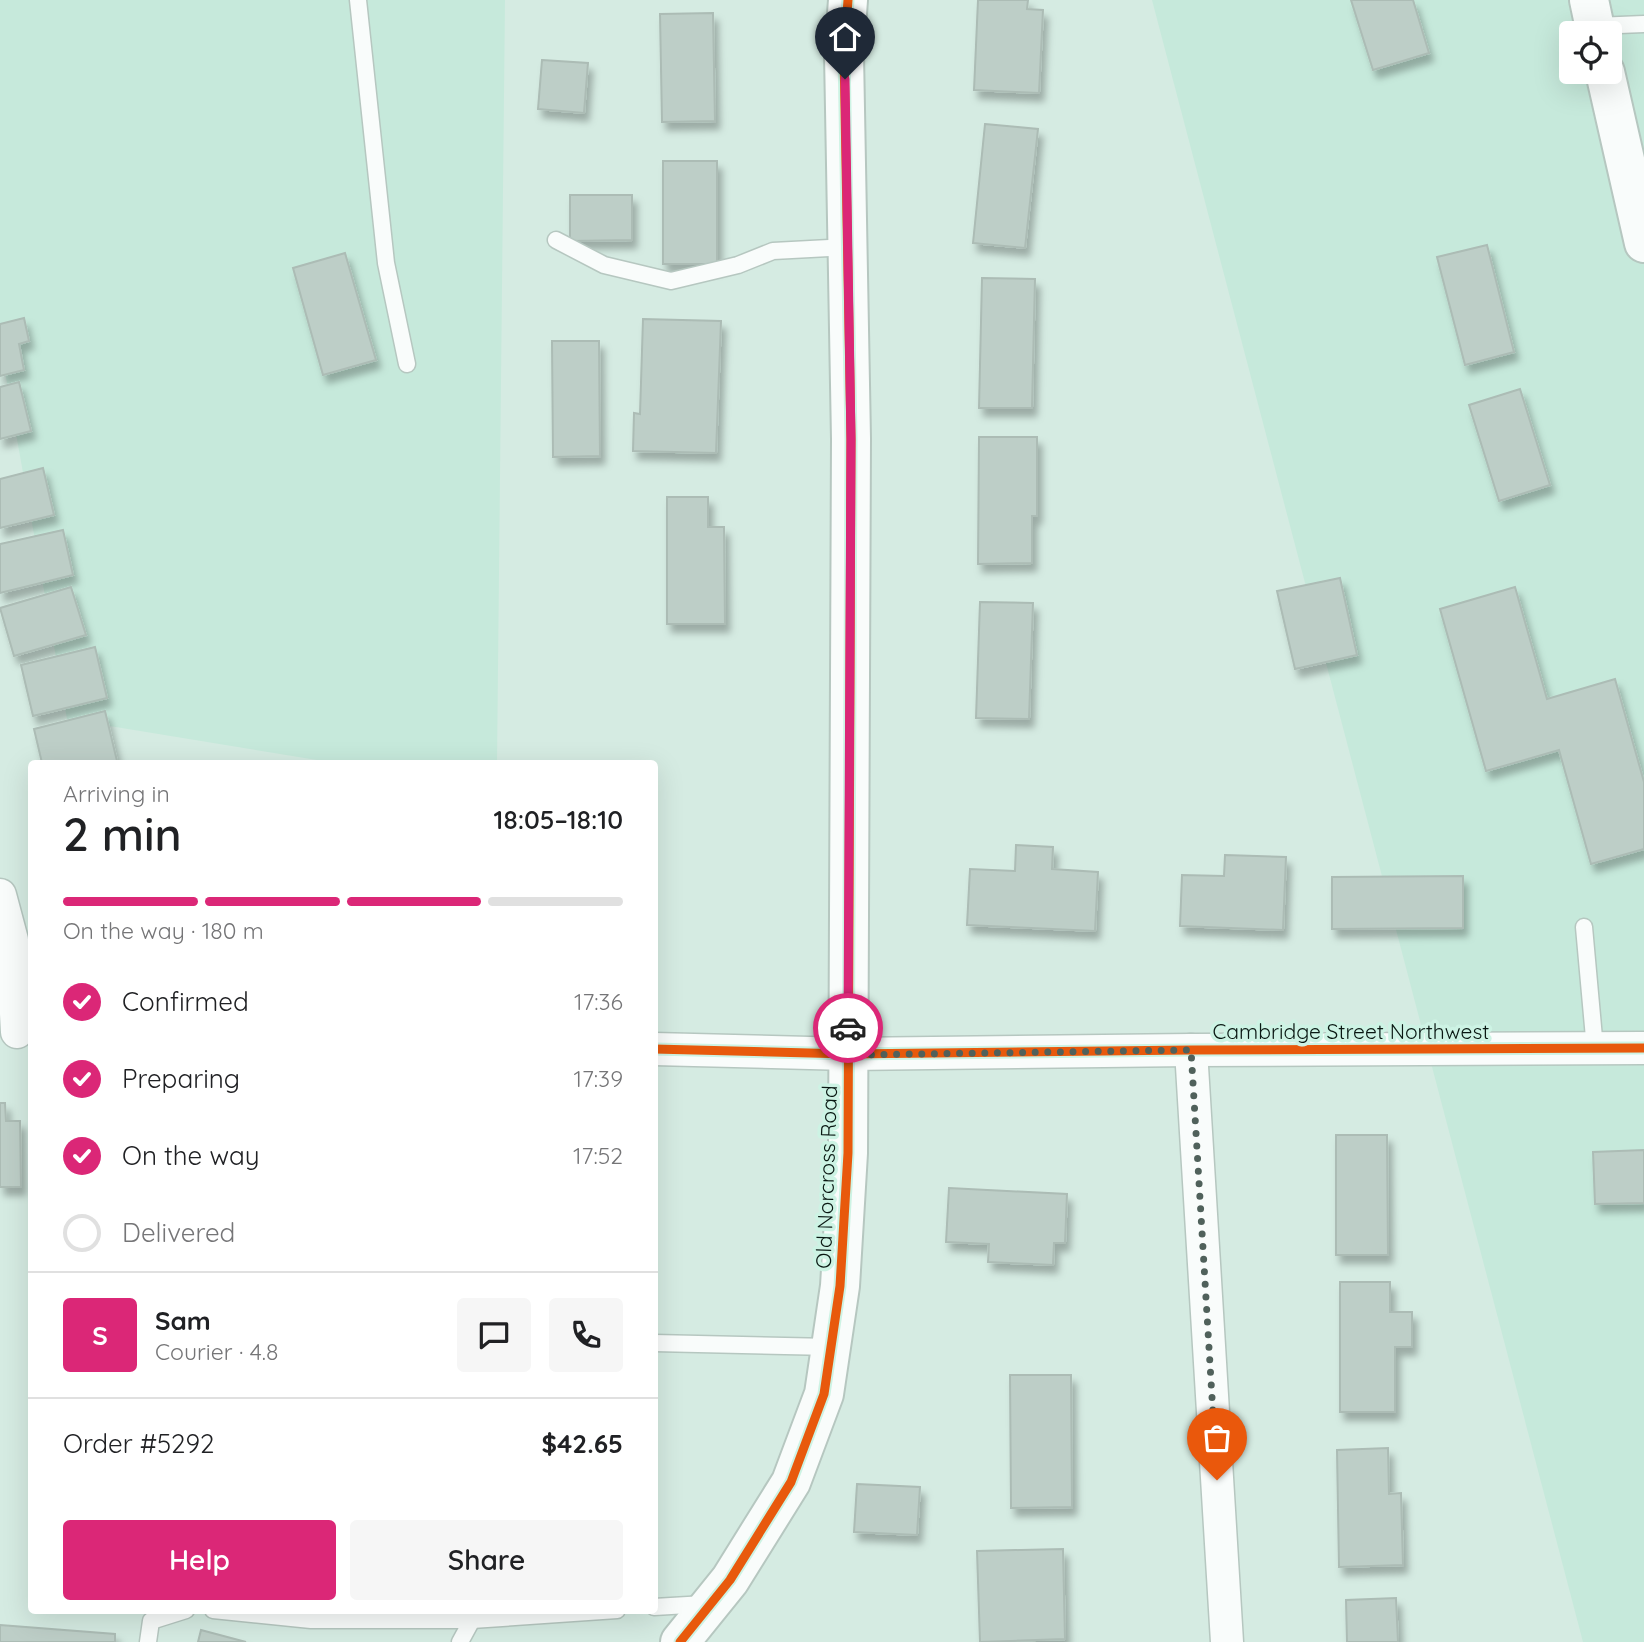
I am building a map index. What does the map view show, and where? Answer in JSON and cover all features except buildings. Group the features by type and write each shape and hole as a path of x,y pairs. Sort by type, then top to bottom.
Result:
{"street":[{"name":"Old Norcross Road","path":"680,1642 730,1580 791,1482 824,1394 841,1273 848,1153 851,439 844,54 848,0"},
{"path":"1608,84 1644,243"},
{"path":"0,895 12,940 16,1032"},
{"name":"Cambridge Street Northwest","path":"658,1049 848,1055 1644,1048"},
{"path":"1191,1050 1227,1642"}],"lane":[{"path":"358,0 386,263 407,365"},
{"path":"1593,20 1644,24"},
{"path":"556,240 604,265 671,281 738,265 773,251 848,247"},
{"path":"1584,927 1595,1049"},
{"path":"658,1343 831,1347"},
{"path":"658,1607 711,1603"},
{"path":"148,1642 151,1621 173,1614"},
{"path":"252,1614 311,1620 472,1620 559,1614"},
{"path":"460,1642 472,1620"}],"shaded area":[{"path":"0,0 505,0 497,760 317,760 67,719 0,344"},
{"path":"1152,0 1644,0 1644,1642 1583,1642"}],"cycle path":[{"path":"680,1642 730,1580 791,1482 824,1394 840,1286 848,1153 851,439 844,54 848,0"},
{"path":"658,1049 848,1054 1644,1048"}],"way so far":[{"path":"848,1028 848,1055 1191,1050 1217,1480"}],"route":[{"path":"845,79 851,439 848,1028"}]}
